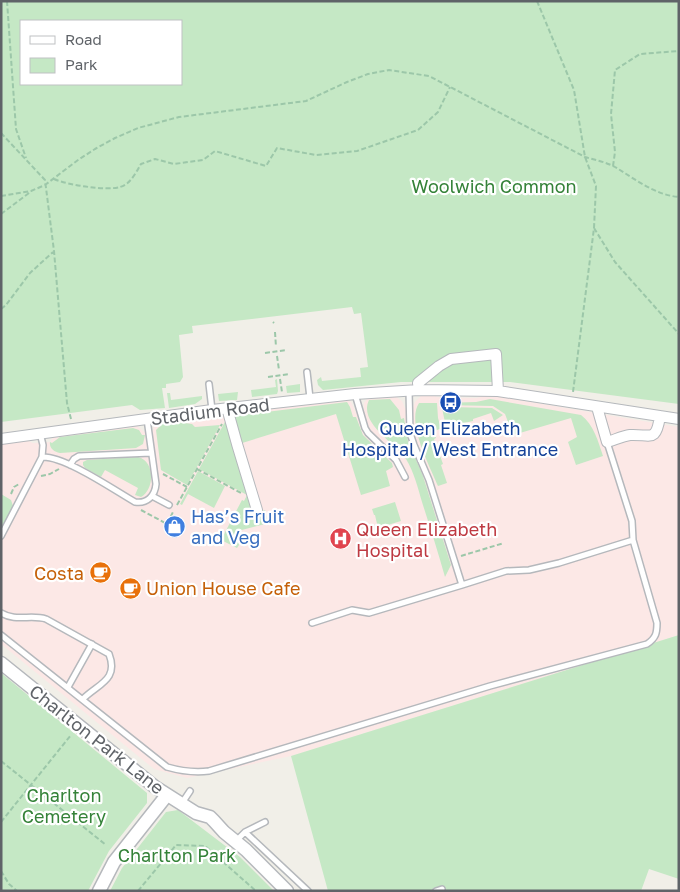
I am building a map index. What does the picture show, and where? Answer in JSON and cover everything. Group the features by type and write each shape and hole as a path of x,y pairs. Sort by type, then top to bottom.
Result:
{"street":[{"path":"414,390 418,383 451,359 496,354 498,392"},
{"name":"Stadium Road","path":"1,439 310,398 414,390 458,389 498,392 679,419"},
{"path":"597,407 607,442 630,435 645,437 655,433 658,430 660,416"},
{"path":"227,408 236,444 257,510"},
{"name":"Charlton Park Lane","path":"1,663 167,795 196,813 210,817 224,832 240,836 287,891"},
{"path":"99,891 114,862 167,795"}],"lane":[{"path":"307,372 310,398"},
{"path":"209,384 212,410"},
{"path":"414,390 410,433 430,480 462,585"},
{"path":"355,394 368,433 396,460 405,477"},
{"path":"42,457 54,458 70,465 135,502 141,503 152,496 156,484 147,419"},
{"path":"1,536 42,457 43,445 40,433"},
{"path":"1,635 167,767 203,772 490,686 647,644 654,640 657,633 657,623 633,540 632,521 607,442"},
{"path":"70,465 74,458 79,456 151,453"},
{"path":"152,496 169,506"},
{"path":"312,622 352,610 369,613 506,572 529,570 558,563 633,540"},
{"path":"1,613 16,619 41,617 109,654 113,665 110,677 83,699"},
{"path":"68,687 92,644"},
{"path":"181,804 190,791"},
{"path":"265,822 240,836 308,891"},
{"path":"436,891 442,889 442,891"}],"path":[{"path":"8,1 16,129 27,160"},
{"path":"537,1 574,90 585,157 596,186 594,228 572,394"},
{"path":"613,166 615,152 611,114 615,70 640,54 679,51"},
{"path":"1,196 31,191 45,186 78,160 115,138 138,128 179,117 306,101 368,74 389,70 429,76 585,157 613,166 640,183 669,196 679,197"},
{"path":"54,179 64,184 102,188 121,187 130,181 140,164 155,159 174,164 203,160 215,151 266,166 277,148 316,155 357,151 418,130 438,112 450,87"},
{"path":"1,133 45,180 54,250 67,403 71,422"},
{"path":"1,214 31,191"},
{"path":"594,228 615,262 679,334"},
{"path":"1,309 30,272 54,250"},
{"path":"275,332 276,347"},
{"path":"265,353 287,350"},
{"path":"278,356 279,370"},
{"path":"268,377 290,374"},
{"path":"280,379 282,396"},
{"path":"137,508 167,524 223,422"},
{"path":"36,478 62,469"},
{"path":"197,469 246,495"},
{"path":"160,472 187,487"},
{"path":"11,494 14,487 21,482"},
{"path":"454,558 504,543"},
{"path":"1,822 71,735"},
{"path":"1,761 106,845"},
{"path":"138,891 176,845 205,846 256,891"},
{"path":"1,871 9,884 17,891"}],"shaded area":[{"name":"Queen Elizabeth Hospital","path":"423,394 438,397 476,398 489,395 679,427 679,635 291,756 187,778 154,769 1,644 1,443 26,440 33,443 50,442 55,435 136,425 144,432 153,430 160,421 211,419 222,414 235,412 348,400 351,402 356,413 364,410 364,403 368,398 395,396 402,401 405,408 413,408 415,402"}],"green space":[{"name":"Woolwich Common","path":"1,1 679,1 679,404 510,382 401,382 323,390 318,385 317,380 321,377 322,381 361,377 360,368 368,367 361,313 354,314 352,307 192,326 193,333 179,335 183,377 180,382 166,384 166,388 162,388 165,408 140,410 132,405 1,422"},
{"path":"277,379 277,394 252,397 251,390 276,387 275,380"},
{"path":"300,384 300,392 287,393 286,386"},
{"path":"238,392 237,400 219,401 218,394"},
{"path":"167,393 170,393 171,400 202,396 202,399 195,404 169,408"},
{"path":"390,399 399,410 401,419 404,418 408,441 423,476 451,565 445,577 411,469 406,459 379,432 369,417 367,408 369,400"},
{"path":"490,399 581,415 592,428 603,456 576,465 568,442 577,437 571,418 513,435 505,414 493,406 442,405 442,403 476,402"},
{"path":"347,402 353,417 356,417 363,435 392,463 393,467 386,471 390,486 361,495 336,414 239,444 234,416"},
{"path":"419,403 437,403 438,418 442,432 440,429 434,431 436,438 434,439 443,464 441,465 447,483 438,486 417,433 415,422"},
{"path":"442,408 492,408 503,415 494,421 491,413 473,419 473,421 446,427"},
{"path":"226,420 256,512 265,510 269,523 238,531 241,542 237,548 221,540 242,500 244,501 247,495 199,469"},
{"path":"177,422 192,424 195,427 220,425 187,485 161,470 156,430 162,424"},
{"path":"133,428 139,430 142,435 145,435 143,444 136,448 60,453 54,451 50,446 50,442 52,443 60,437"},
{"path":"138,457 148,464 151,476 149,488 141,497 135,495 138,488 105,470 101,477 83,465 83,462 87,460"},
{"path":"198,471 225,486 214,508 188,494 182,505 180,504"},
{"path":"1,494 11,500 13,506 1,529"},
{"path":"395,502 401,521 378,528 372,509"},
{"path":"679,635 679,879 649,869 641,891 328,891 291,756"},
{"name":"Charlton Cemetery","path":"1,673 147,793 147,803 109,851 88,891 1,891"},
{"name":"Charlton Park","path":"178,810 240,857 274,891 110,891 122,868 166,812"}],"place":[{"name":"Queen Elizabeth Hospital / West Entrance","path":"450,403"},
{"name":"Has’s Fruit and Veg","path":"175,526"},
{"name":"Queen Elizabeth Hospital","path":"340,539"},
{"name":"Costa","path":"100,573"},
{"name":"Union House Cafe","path":"130,588"}]}
